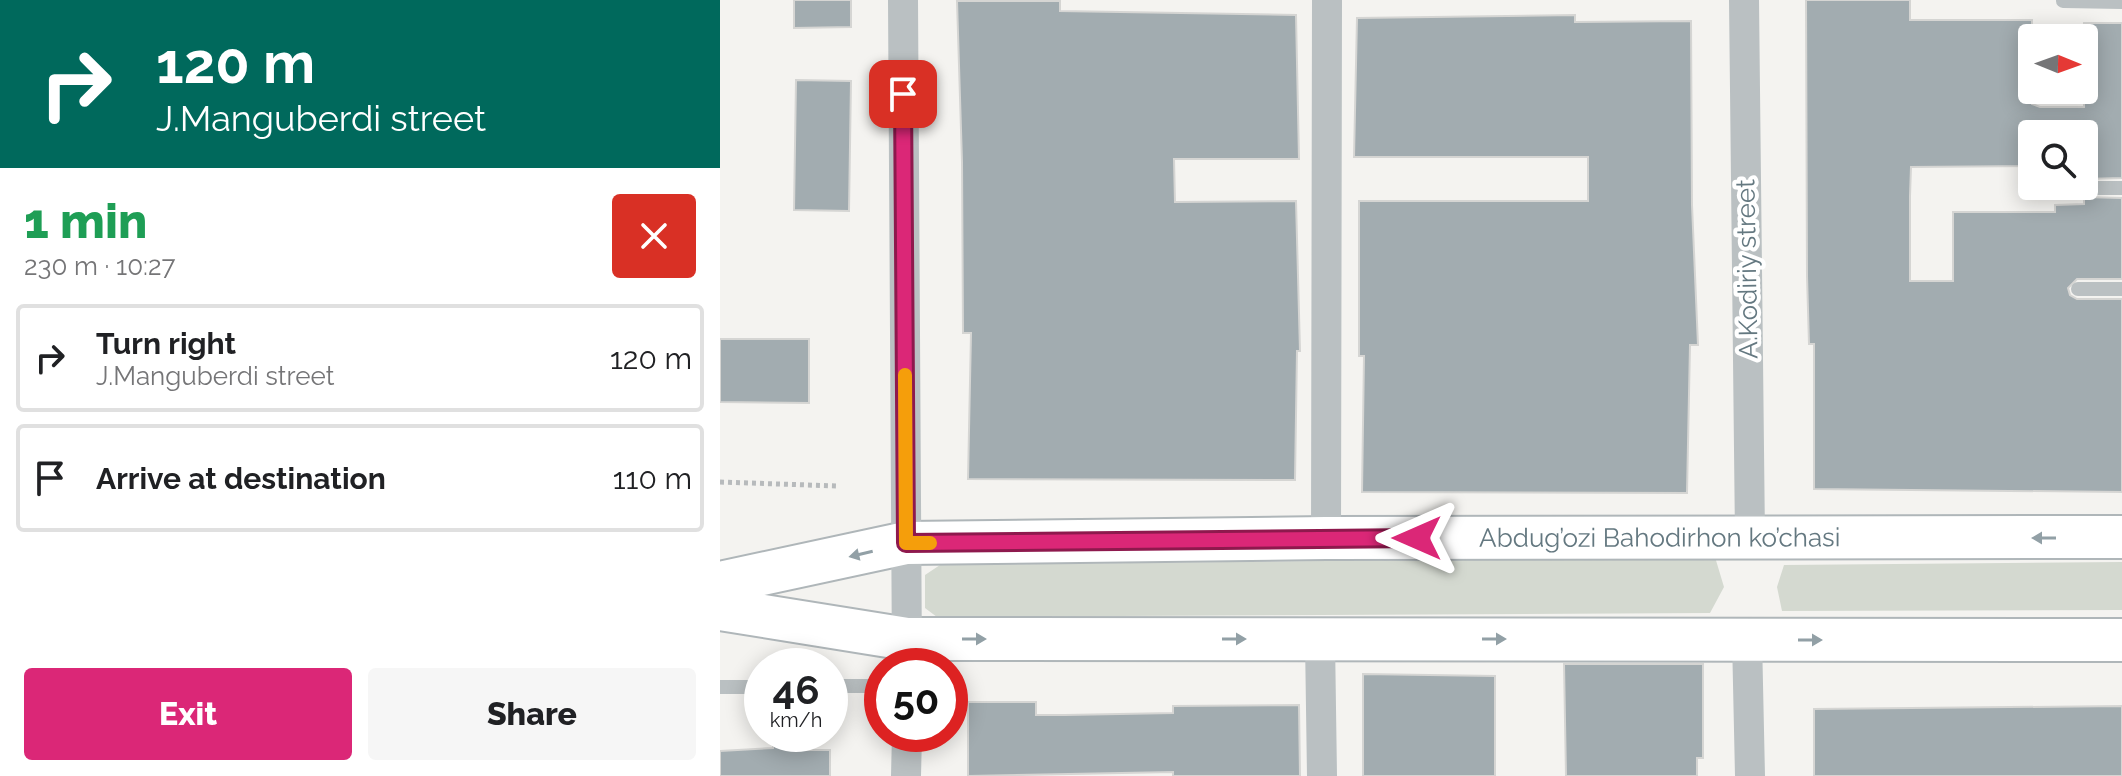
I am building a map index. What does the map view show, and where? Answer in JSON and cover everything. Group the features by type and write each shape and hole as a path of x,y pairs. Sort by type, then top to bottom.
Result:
{"main road":[{"name":"Abdug’ozi Bahodirhon ko’chasi","path":"720,583 906,543 1326,538 2122,537"},
{"path":"720,609 890,648"},
{"path":"968,650 1320,640 2122,640"}],"street":[{"path":"903,0 907,648"},
{"path":"1326,538 1327,0"},
{"name":"A.Kodiriy street","path":"1744,0 1750,538"},
{"path":"1747,638 1750,776"},
{"path":"1320,640 1322,776"},
{"path":"906,776 907,752"}],"lane":[{"path":"2063,1 2122,2"},
{"path":"2098,188 2122,188"},
{"path":"2078,289 2122,289"},
{"path":"720,687 744,687"}],"path":[{"path":"720,482 837,486"}],"shaded area":[{"path":"1715,557 1724,587 1710,613 937,617 925,608 925,575 940,565"},
{"path":"2122,562 2122,610 1782,611 1777,587 1784,565"}],"building":[{"path":"794,0 851,0 851,27 794,28"},
{"path":"1806,0 1910,0 1910,20 2032,20 2032,24 2018,24 2018,104 2040,107 2098,104 2098,24 2084,23 2122,23 2122,178 2098,179 2098,120 2018,120 2018,166 1911,167 1910,281 1953,281 1953,212 2055,212 2055,205 2084,204 2084,200 2098,200 2098,197 2122,198 2122,279 2077,279 2068,288 2070,295 2077,299 2122,299 2122,492 1814,489 1814,344 1809,344"},
{"path":"957,1 1060,1 1060,11 1296,15 1299,159 1174,159 1175,202 1296,201 1300,351 1297,351 1295,480 968,479 971,333 963,333"},
{"path":"1575,15 1575,22 1691,21 1692,205 1698,345 1690,345 1687,493 1362,492 1364,356 1359,356 1359,201 1588,201 1588,157 1354,157 1357,18"},
{"path":"796,80 851,81 849,211 794,210"},
{"path":"720,339 809,339 809,403 720,402"},
{"path":"1564,664 1703,664 1703,758 1697,758 1697,776 1566,776"},
{"path":"1363,674 1495,676 1495,776 1363,776"},
{"path":"968,702 1036,702 1036,715 1173,713 1173,706 1299,705 1300,776 1173,776 1173,772 968,776"},
{"path":"2122,706 2122,776 1814,776 1814,709"},
{"path":"720,751 830,752 830,776 720,776"}],"slow traffic":[{"path":"905,375 906,543 930,543"}],"route":[{"path":"903,94 906,543 1417,538"}]}
